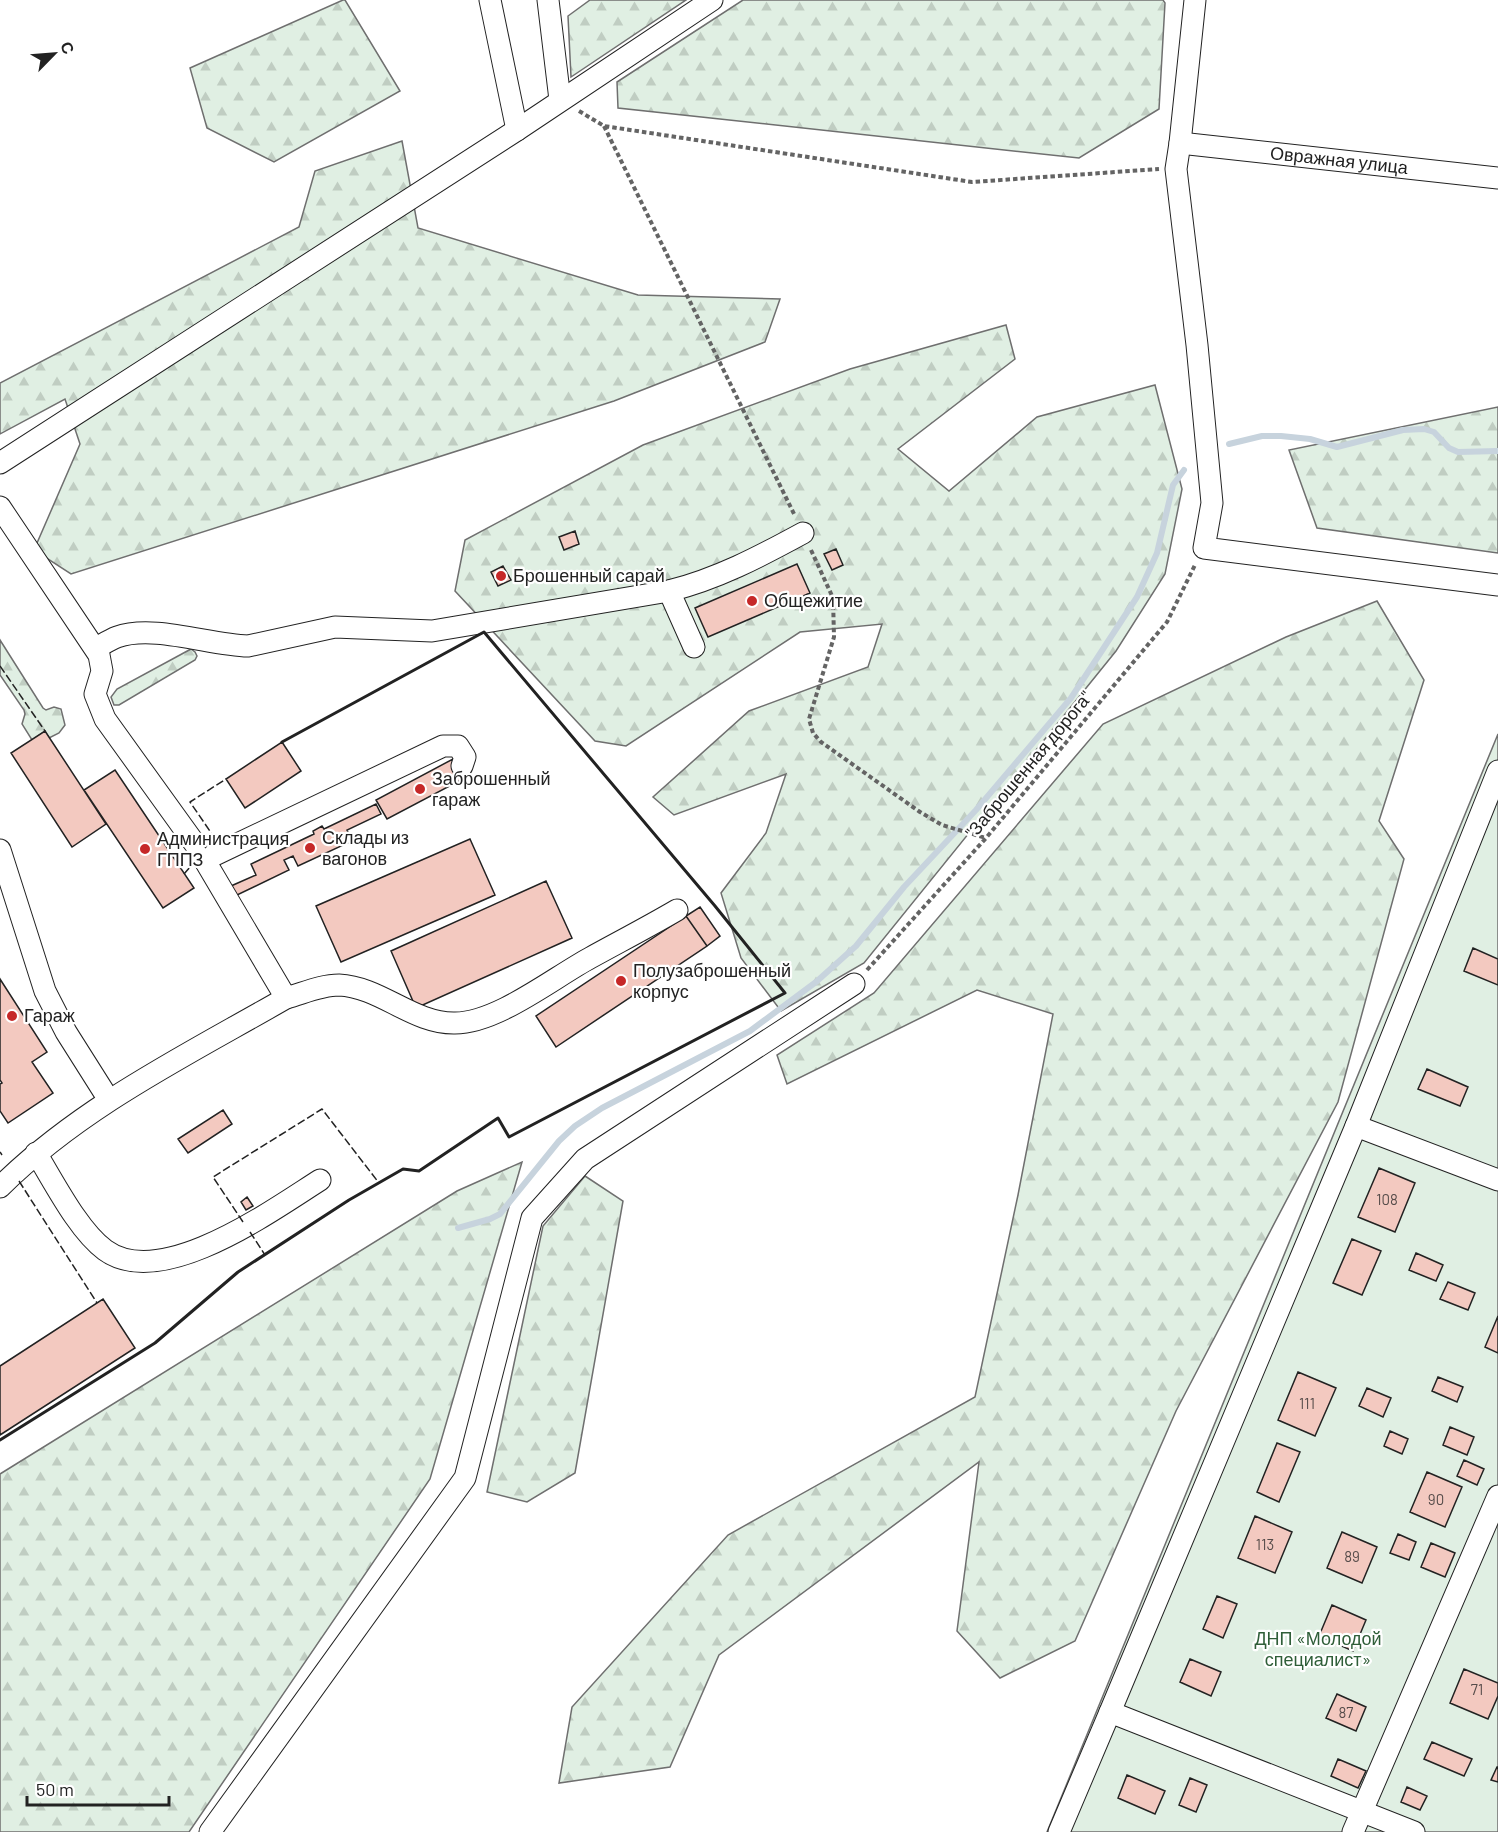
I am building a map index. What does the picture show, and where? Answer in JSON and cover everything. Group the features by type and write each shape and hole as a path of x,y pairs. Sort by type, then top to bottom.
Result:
{"street":[{"path":"490,0 517,130"},
{"path":"548,0 560,100"},
{"path":"0,463 517,130 712,0"},
{"path":"1195,0 1176,169 1197,345 1212,503 1204,548 1498,585"},
{"name":"Овражная улица","path":"1180,143 1498,178"},
{"path":"0,507 96,648 102,662 102,671 95,694 105,719 204,860 286,998"},
{"path":"96,648 117,637 138,633 200,638 235,646 248,646 335,627 432,631 699,584 737,568 803,533"},
{"path":"669,591 694,647"},
{"path":"204,860 443,746 452,744 458,746 465,757 462,766"},
{"path":"1059,1832 1356,1126 1498,771"},
{"path":"0,850 45,991 66,1032 109,1100"},
{"path":"0,1187 36,1153 109,1100 286,998 323,986 354,987 371,992 436,1021 456,1023 473,1020 523,998 677,910"},
{"path":"210,1832 465,1478 532,1218 585,1159 854,984"},
{"path":"1356,1126 1498,1180"},
{"path":"36,1153 69,1207 94,1240 106,1251 121,1259 141,1262 180,1257 264,1216 320,1180"},
{"path":"1353,1832 1498,1496"},
{"path":"1110,1712 1414,1832"}],"path":[{"path":"560,100 604,126 972,182 1129,170 1176,169"},
{"path":"604,126 833,598 834,637 809,719 813,733 821,742 920,812 942,825 986,838"},
{"name":"\"Заброшенная дорога\"","path":"854,984 986,838 1167,622 1204,548"}],"green space":[{"path":"343,0 400,91 274,162 207,128 190,68"},
{"path":"590,0 686,0 571,77 568,16"},
{"path":"743,0 1163,0 1165,3 1159,109 1079,158 618,108 617,82"},
{"path":"402,141 418,228 638,295 780,299 765,342 614,401 71,574 34,550 80,444 65,399 0,434 0,383 299,227 315,171"},
{"path":"1006,325 1015,359 898,449 949,491 1037,417 1155,385 1182,489 1165,574 1116,651 864,963 781,1011 741,958 721,893 766,833 786,774 674,815 653,797 749,711 868,667 882,624 800,632 626,746 595,741 455,591 465,540 643,445 850,369"},
{"path":"1498,407 1498,553 1317,528 1289,450"},
{"path":"1377,601 1424,680 1379,821 1404,859 1338,1102 1176,1411 1075,1641 1000,1678 957,1631 979,1462 719,1655 670,1767 559,1783 572,1707 728,1535 975,1397 1018,1195 1053,1014 977,990 787,1084 777,1055 874,993 1103,724 1286,637"},
{"path":"0,640 43,708 46,710 54,707 61,709 65,725 59,733 49,738 45,731 32,740 22,724 24,710 0,675"},
{"path":"191,649 197,656 195,660 119,705 114,705 111,697 117,689"},
{"name":"ДНП «Молодой специалист»","path":"1498,734 1498,1832 1047,1832"},
{"path":"522,1162 430,1479 189,1832 0,1832 0,1474 457,1191"},
{"path":"585,1176 623,1201 575,1473 527,1502 487,1492 543,1226"}],"building":[{"name":"Брошенный сарай","path":"575,531 579,544 564,550 559,537"},
{"path":"836,549 843,565 832,570 824,554"},
{"name":"Общежитие","path":"797,564 810,593 708,637 695,608"},
{"name":"Брошенный сарай","path":"503,566 511,580 498,586 491,572"},
{"path":"45,731 106,824 72,847 11,753"},
{"path":"282,742 301,771 245,808 226,779"},
{"name":"Заброшенный гараж","path":"453,759 463,779 387,819 376,800"},
{"name":"Администрация ГППЗ","path":"115,770 194,888 163,908 84,790"},
{"name":"Склады из вагонов","path":"376,804 381,814 347,830 352,841 298,866 293,856 284,860 289,870 235,896 231,886 256,875 251,864 314,834 313,831 322,826 324,829"},
{"path":"470,839 495,895 341,962 316,906"},
{"path":"546,881 572,938 416,1008 391,951"},
{"path":"700,907 720,936 707,946 686,916"},
{"name":"Полузаброшенный корпус","path":"686,916 707,946 556,1047 536,1016"},
{"path":"1473,948 1498,959 1498,985 1464,971"},
{"name":"Гараж","path":"0,979 47,1052 32,1062 53,1093 8,1123 0,1111 0,1084 2,1083 0,1080"},
{"path":"1427,1069 1468,1087 1460,1106 1418,1089"},
{"path":"223,1110 232,1124 188,1153 178,1139"},
{"path":"1379,1168 1415,1183 1395,1232 1358,1217"},
{"path":"247,1197 253,1206 246,1210 241,1202"},
{"path":"1352,1239 1381,1251 1362,1295 1333,1283"},
{"path":"1416,1253 1443,1265 1436,1281 1409,1270"},
{"path":"1448,1282 1475,1293 1468,1310 1440,1299"},
{"path":"103,1299 135,1348 0,1435 0,1366"},
{"path":"1498,1316 1498,1353 1485,1347"},
{"path":"1298,1372 1336,1388 1315,1436 1278,1420"},
{"path":"1438,1377 1463,1387 1457,1402 1432,1391"},
{"path":"1367,1388 1391,1398 1383,1417 1359,1406"},
{"path":"1450,1427 1474,1437 1467,1455 1443,1445"},
{"path":"1390,1431 1408,1439 1402,1454 1384,1446"},
{"path":"1277,1443 1300,1452 1279,1502 1257,1492"},
{"path":"1464,1460 1484,1469 1477,1485 1457,1476"},
{"path":"1427,1472 1462,1487 1445,1527 1410,1512"},
{"path":"1255,1516 1292,1532 1275,1573 1238,1558"},
{"path":"1342,1532 1377,1547 1362,1583 1327,1568"},
{"path":"1398,1534 1416,1542 1409,1560 1390,1553"},
{"path":"1431,1543 1455,1553 1445,1577 1421,1567"},
{"path":"1217,1596 1237,1604 1223,1638 1203,1629"},
{"path":"1332,1605 1366,1620 1353,1651 1319,1636"},
{"path":"1190,1659 1221,1672 1211,1696 1180,1682"},
{"path":"1464,1669 1498,1683 1498,1696 1488,1719 1450,1703"},
{"path":"1337,1694 1366,1707 1356,1731 1326,1718"},
{"path":"1432,1742 1472,1759 1464,1776 1424,1759"},
{"path":"1338,1759 1366,1771 1358,1788 1331,1776"},
{"path":"1498,1767 1498,1782 1491,1780"},
{"path":"1127,1775 1165,1791 1155,1814 1118,1798"},
{"path":"1190,1778 1207,1785 1196,1812 1179,1805"},
{"path":"1407,1787 1427,1796 1420,1810 1401,1802"}],"waterway":[{"path":"1229,444 1262,436 1281,436 1310,439 1337,447 1403,430 1424,429 1434,432 1449,448 1458,452 1498,451"},
{"path":"458,1228 500,1214 559,1141 575,1126 602,1108 750,1031 816,982 856,946 904,887 976,810 1071,698 1137,597 1157,553 1173,485 1184,470"}],"fence":[{"path":"0,666 45,731"},
{"path":"205,848 214,837 190,802 226,779"},
{"path":"184,874 196,860"},
{"path":"243,1222 213,1177 322,1109 379,1183"},
{"path":"19,1181 97,1303"},
{"path":"250,1232 265,1255"}],"wall":[{"path":"0,1440 155,1343 238,1272 349,1200 403,1169 419,1171 498,1118 509,1137 785,993 715,906 484,632 282,742"}],"place":[{"name":"Брошенный сарай","path":"501,576"},
{"name":"Общежитие","path":"752,601"},
{"name":"Заброшенный гараж","path":"420,789"},
{"name":"Склады из вагонов","path":"310,848"},
{"name":"Администрация ГППЗ","path":"145,849"},
{"name":"Полузаброшенный корпус","path":"621,981"},
{"name":"Гараж","path":"12,1016"}]}
